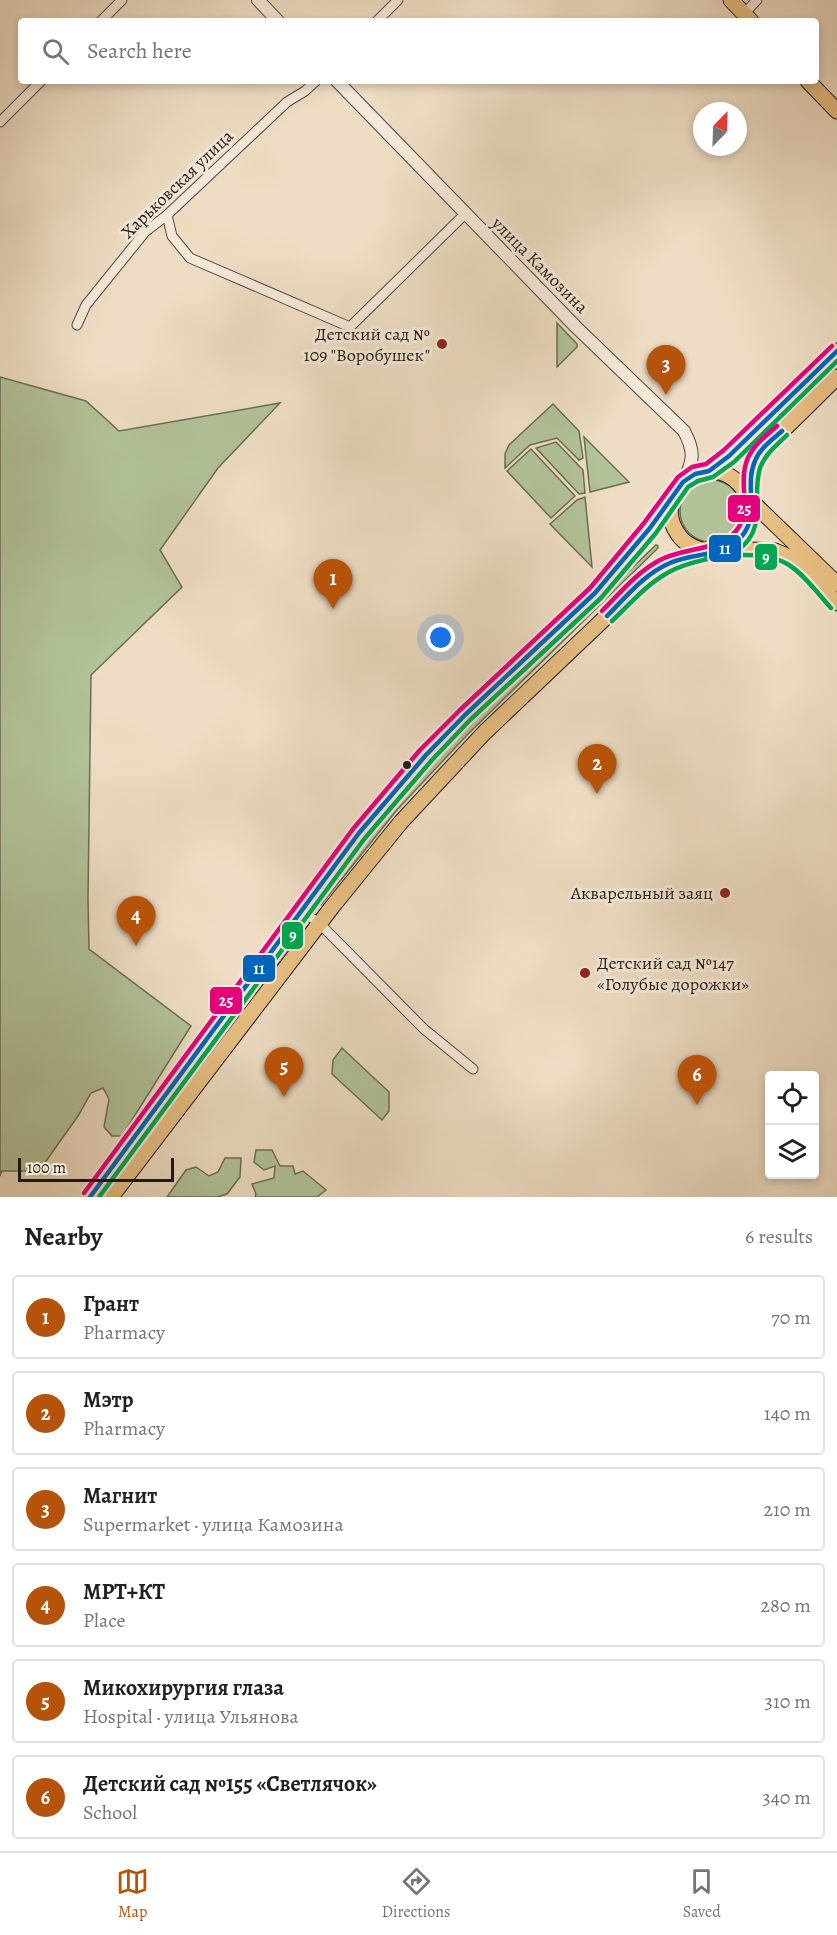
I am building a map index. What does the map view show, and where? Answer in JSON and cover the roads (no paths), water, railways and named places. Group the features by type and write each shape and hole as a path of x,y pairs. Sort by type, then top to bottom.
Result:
{"main road":[{"path":"731,0 747,17"},
{"path":"811,84 837,111"},
{"path":"709,471 729,456 837,351"},
{"path":"111,1197 401,822 488,729 646,579 670,563 735,544 744,535 752,511 750,474 759,453 837,378"},
{"path":"90,1197 301,910 390,795 465,715 595,593 650,528 679,487 695,474 709,471 723,473 735,479 750,499 837,584"},
{"path":"679,487 671,506 671,513 677,533 687,543 699,550 775,551 792,558 837,603"}],"street":[{"path":"104,18 122,0"},
{"path":"258,0 275,18"},
{"path":"380,18 398,0"},
{"path":"747,17 757,0"},
{"path":"0,122 38,84"},
{"name":"Харьковская улица","path":"76,325 86,305 145,232 167,215 287,102 312,84"},
{"name":"улица Камозина","path":"340,84 465,214 684,431 693,454 691,467 679,487"},
{"path":"167,215 172,236 190,258 350,327 465,214"},
{"path":"301,910 320,924 424,1029 473,1069"}],"place":[{"name":"Детский сад № 109 \"Воробушек\"","path":"442,344"},
{"name":"Магнит","path":"666,395"},
{"name":"Грант","path":"333,609"},
{"name":"Мэтр","path":"597,794"},
{"name":"Акварельный заяц","path":"725,893"},
{"name":"МРТ+КТ","path":"136,946"},
{"name":"Детский сад №147 «Голубые дорожки»","path":"585,973"},
{"name":"Микохирургия глаза","path":"284,1097"},
{"name":"Детский сад №155 «Светлячок»","path":"697,1105"}]}
